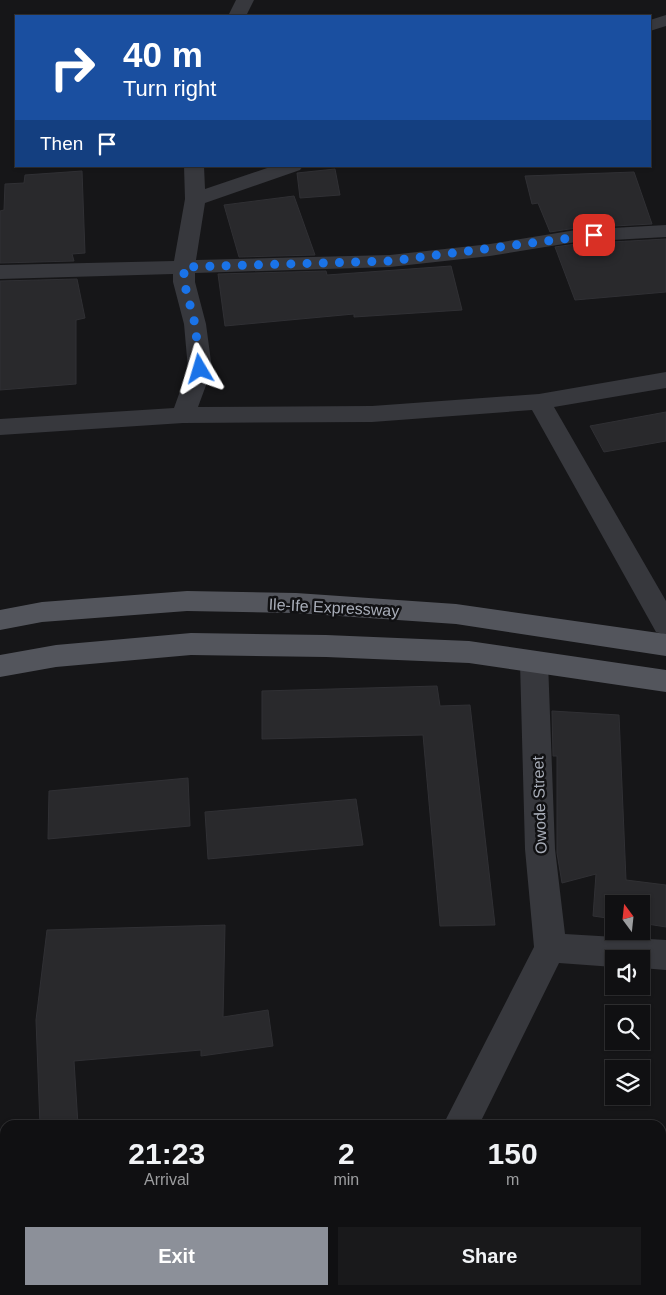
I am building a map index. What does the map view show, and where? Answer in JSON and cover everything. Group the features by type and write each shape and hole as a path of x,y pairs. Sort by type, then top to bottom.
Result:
{"main road":[{"name":"Ile-Ife Expressway","path":"0,620 42,612 187,601 296,603 456,614 666,645"},
{"path":"0,666 56,656 191,644 326,646 450,651 666,681"}],"street":[{"path":"238,15 245,0"},
{"path":"651,26 666,20"},
{"path":"183,415 200,369 195,324 184,282 184,267 195,198 194,167"},
{"path":"195,198 290,167"},
{"path":"0,272 390,261 490,250 576,236 666,231"},
{"path":"0,427 183,415 372,414 539,402 666,380"},
{"path":"539,402 666,625"},
{"name":"Owode Street","path":"534,662 540,849 550,948"},
{"path":"464,1120 550,948 666,955"}],"building":[{"path":"335,169 340,195 300,198 297,173"},
{"path":"82,171 85,253 72,254 74,261 0,263 0,211 4,210 5,184 24,183 25,175"},
{"path":"634,172 652,224 576,228 550,232 538,203 532,204 525,176"},
{"path":"294,196 315,255 239,257 224,205"},
{"path":"666,239 666,292 575,300 555,247 576,244"},
{"path":"451,266 462,310 354,317 354,314 225,326 218,274 326,271 327,275"},
{"path":"77,279 85,318 76,320 76,384 0,390 0,281"},
{"path":"666,412 666,441 604,452 590,426"},
{"path":"437,686 440,706 470,705 495,925 440,926 423,735 262,739 262,691"},
{"path":"552,711 619,715 626,880 666,885 666,927 650,924 650,895 605,895 605,918 593,916 596,874 562,883 557,853 557,756 553,756"},
{"path":"188,778 190,826 48,839 49,791"},
{"path":"356,799 363,845 208,859 205,812"},
{"path":"225,925 223,1017 268,1010 273,1046 201,1056 201,1050 74,1061 78,1120 40,1120 36,1020 47,930"}],"route":[{"path":"200,369 195,324 184,282 184,267 390,261 490,250 576,236 594,235"}]}
